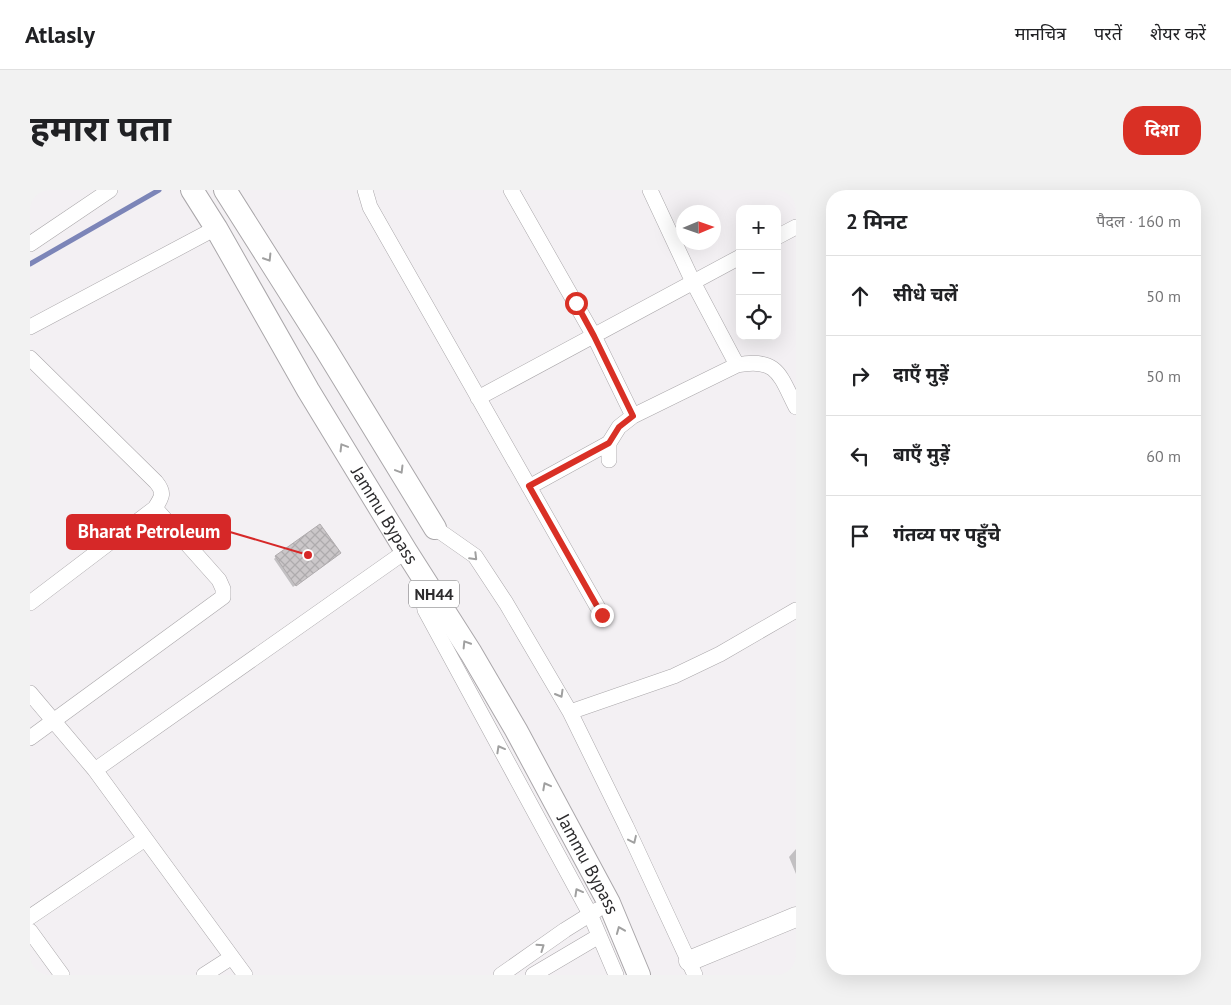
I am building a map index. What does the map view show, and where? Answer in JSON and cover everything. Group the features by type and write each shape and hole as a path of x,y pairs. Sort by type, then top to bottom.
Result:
{"highway":[{"name":"Jammu Bypass","path":"192,190 308,390 471,653 516,730 600,908 639,975"},
{"name":"Jammu Bypass","path":"225,190 435,528"}],"main road":[{"path":"692,968 796,917"}],"street":[{"path":"30,244 110,190"},
{"path":"365,190 370,207 602,615"},
{"path":"512,190 594,336 633,416"},
{"path":"650,190 693,282 737,365"},
{"path":"30,327 214,225"},
{"path":"781,235 796,227"},
{"path":"478,398 736,259"},
{"path":"30,358 162,489 162,495 155,508 30,603"},
{"path":"529,486 609,443 619,427 633,416 737,365 753,362 767,364 780,375 796,407"},
{"path":"609,443 609,460"},
{"path":"30,738 223,597 223,588 220,580 155,508"},
{"path":"435,528 475,556 506,603 570,712 626,826 692,968"},
{"path":"95,770 412,560"},
{"path":"570,712 674,676 720,654 796,610"},
{"path":"30,693 95,770 245,975"},
{"path":"30,917 145,839"},
{"path":"600,908 599,936 616,975"},
{"path":"501,975 600,908"},
{"path":"30,931 62,975"},
{"path":"533,975 599,936"},
{"path":"204,975 232,957"}],"building":[{"path":"320,524 341,553 296,586 275,556"}],"waterway":[{"path":"30,264 159,190"}],"place":[{"name":"Bharat Petroleum","path":"308,555"}],"route":[{"path":"576,303 633,416 619,427 609,443 529,486 602,615"}]}
